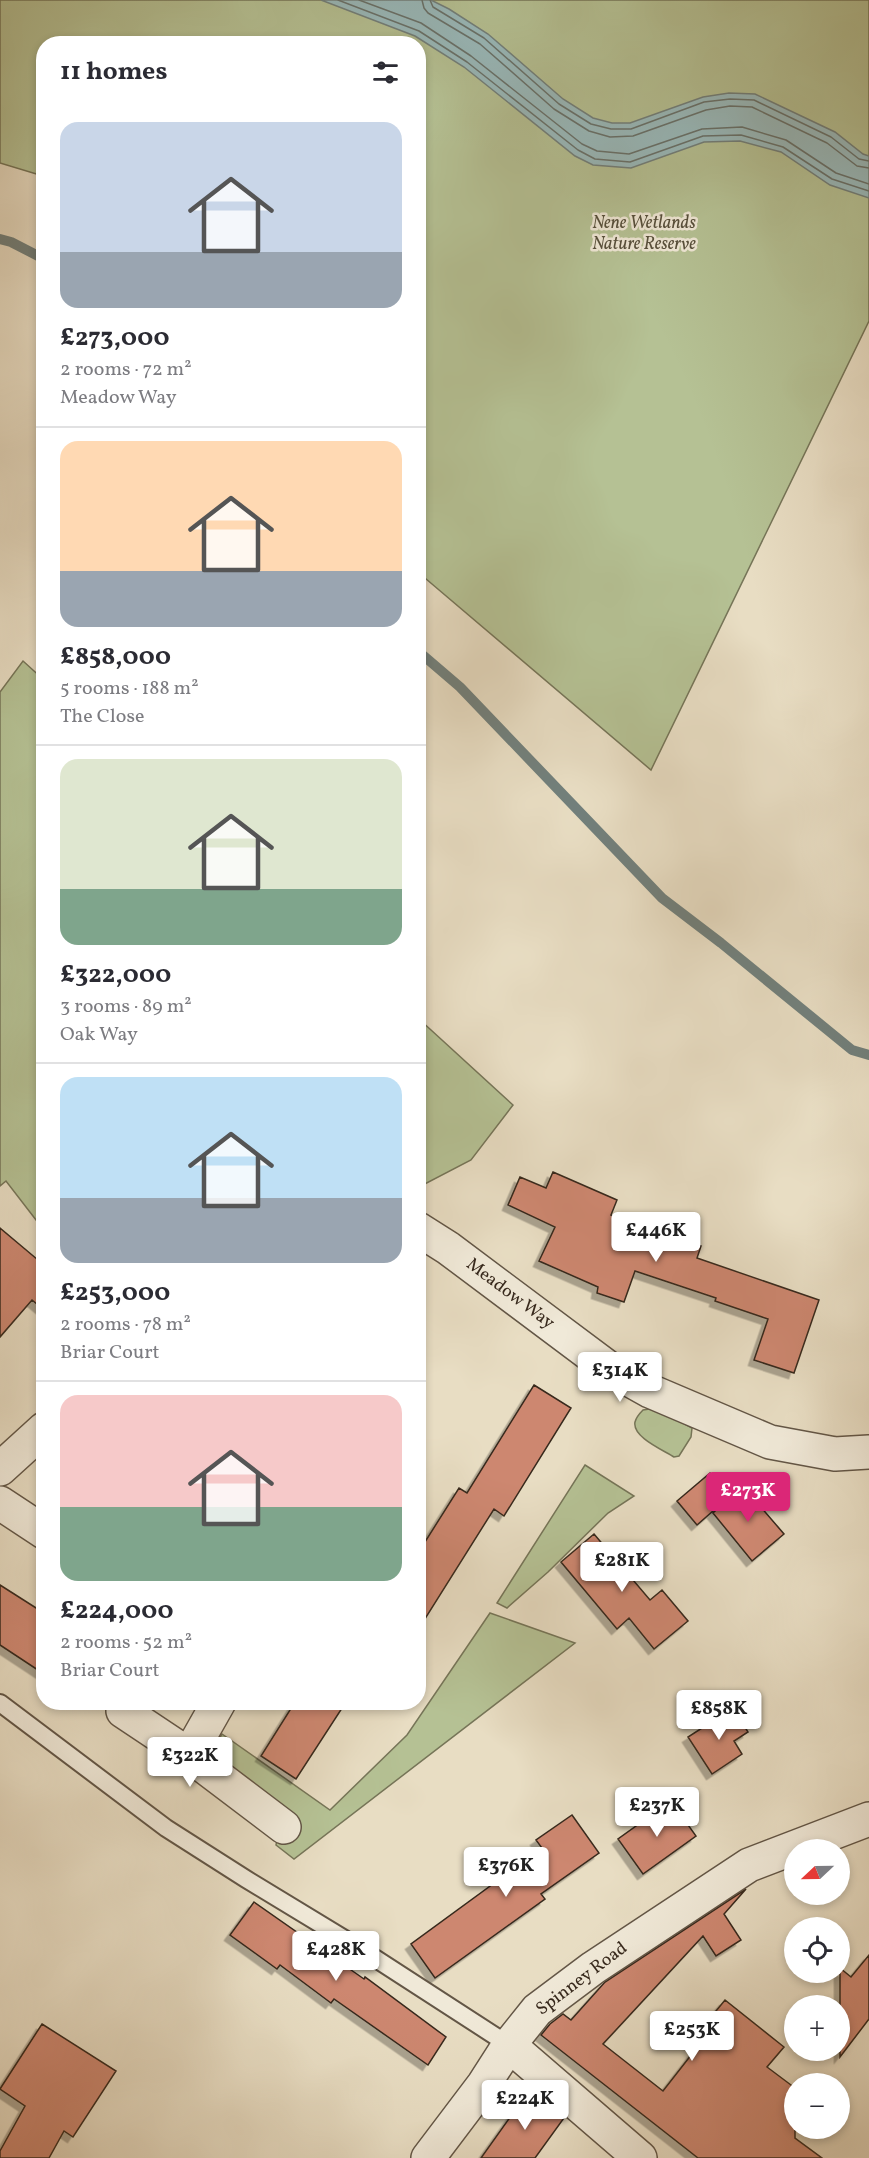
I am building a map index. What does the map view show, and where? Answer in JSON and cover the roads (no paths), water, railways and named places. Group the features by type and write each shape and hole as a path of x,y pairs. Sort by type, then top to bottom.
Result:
{"street":[{"name":"Meadow Way","path":"426,1234 607,1367 650,1391 770,1442 836,1454 869,1452"},
{"path":"0,1468 36,1436"},
{"path":"0,1503 36,1527"},
{"path":"189,1755 214,1710"},
{"path":"123,1711 189,1755 284,1827"},
{"name":"Spinney Road","path":"428,2158 537,2010 593,1968 749,1865 869,1819"},
{"path":"509,2045 635,2157"}],"lane":[{"path":"0,1703 166,1828 353,1944 509,2045"}],"water":[{"path":"321,0 431,0 488,34 563,99 593,118 612,123 630,123 703,97 729,93 755,94 835,132 863,154 869,156 869,198 830,185 781,152 740,141 704,142 631,168 593,165 575,156 464,67 426,43 426,36 415,36"}],"waterway":[{"path":"0,239 36,255"},
{"path":"426,658 460,687 662,898 852,1050 869,1055"}],"park label":[{"name":"Nene Wetlands Nature Reserve","path":"644,233"}]}
